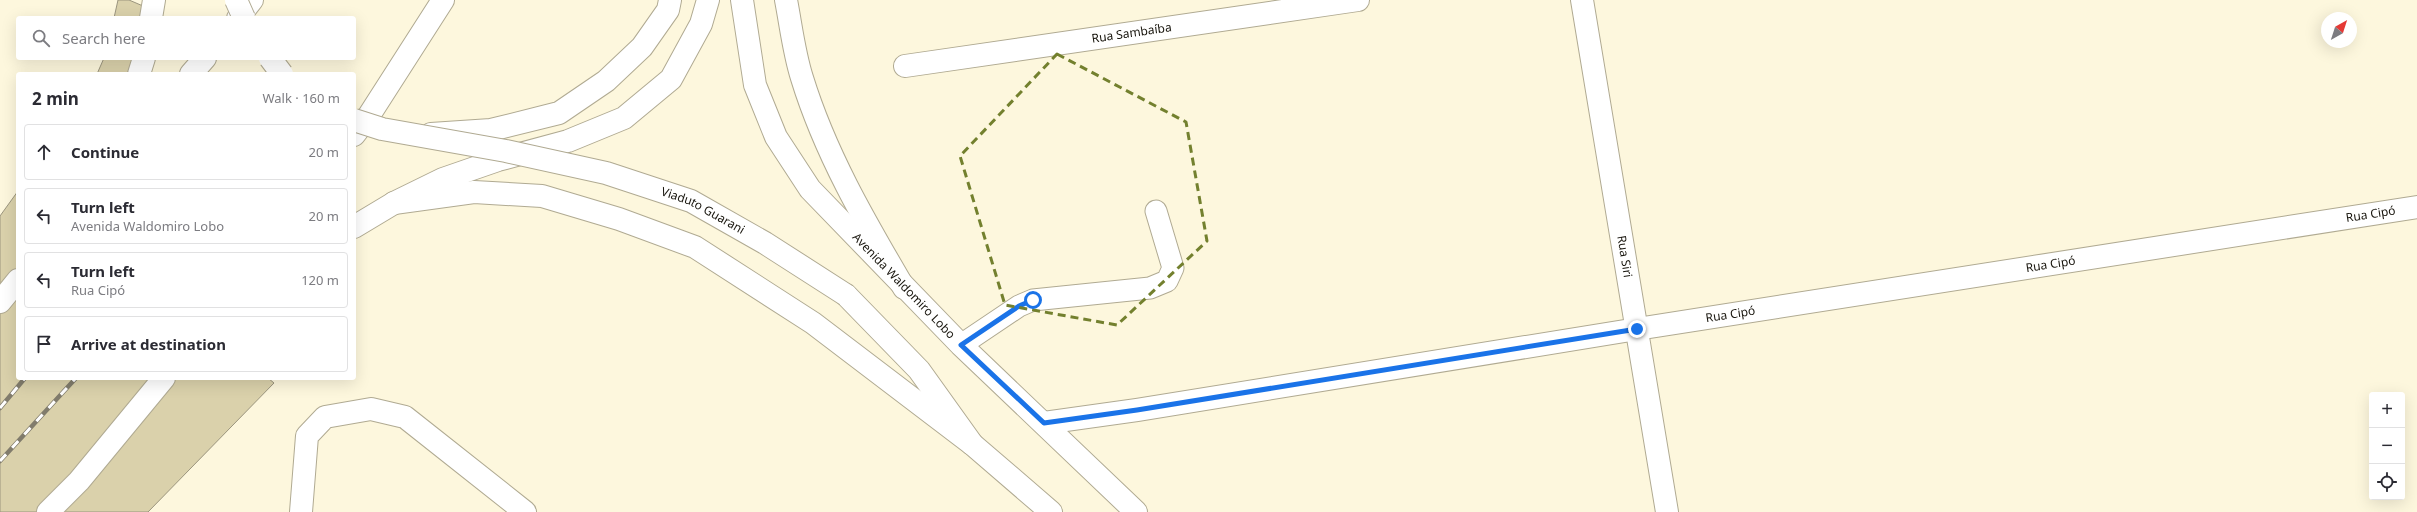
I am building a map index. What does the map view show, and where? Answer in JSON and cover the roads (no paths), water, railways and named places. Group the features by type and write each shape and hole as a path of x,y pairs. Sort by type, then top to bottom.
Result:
{"main road":[{"path":"151,16 154,0"},
{"path":"356,132 443,0"},
{"path":"422,135 491,130 559,113 606,81 642,46 668,10 670,0"},
{"path":"356,226 394,203 443,179 498,160 568,141 624,118 671,79 701,24 708,0"},
{"name":"Avenida Waldomiro Lobo","path":"742,0 755,85 776,137 810,189 904,288 961,345 1136,512"},
{"path":"786,0 802,76 823,136 853,201 904,288"},
{"name":"Rua Sambaíba","path":"905,66 1358,0"},
{"name":"Rua Siri","path":"1582,0 1667,512"},
{"path":"140,72 143,60"},
{"path":"193,72 203,60"},
{"path":"272,60 280,72"},
{"name":"Viaduto Guarani","path":"356,121 382,129 422,135 606,173 692,201 764,243 846,295 919,370 972,444"},
{"path":"394,203 474,192 542,196 619,219 695,247 813,323 972,444 1051,512"},
{"name":"Rua Cipó","path":"1044,423 1145,409 1637,329 2417,207"},
{"path":"0,302 16,282"},
{"path":"48,512 79,481 162,380"},
{"path":"301,512 307,436 324,417 372,409 405,417 525,512"}],"lane":[{"path":"961,345 1019,306 1033,300 1150,288 1167,281 1173,268 1156,211"}],"railway":[{"path":"0,408 23,380"},
{"path":"0,461 74,380"}]}
